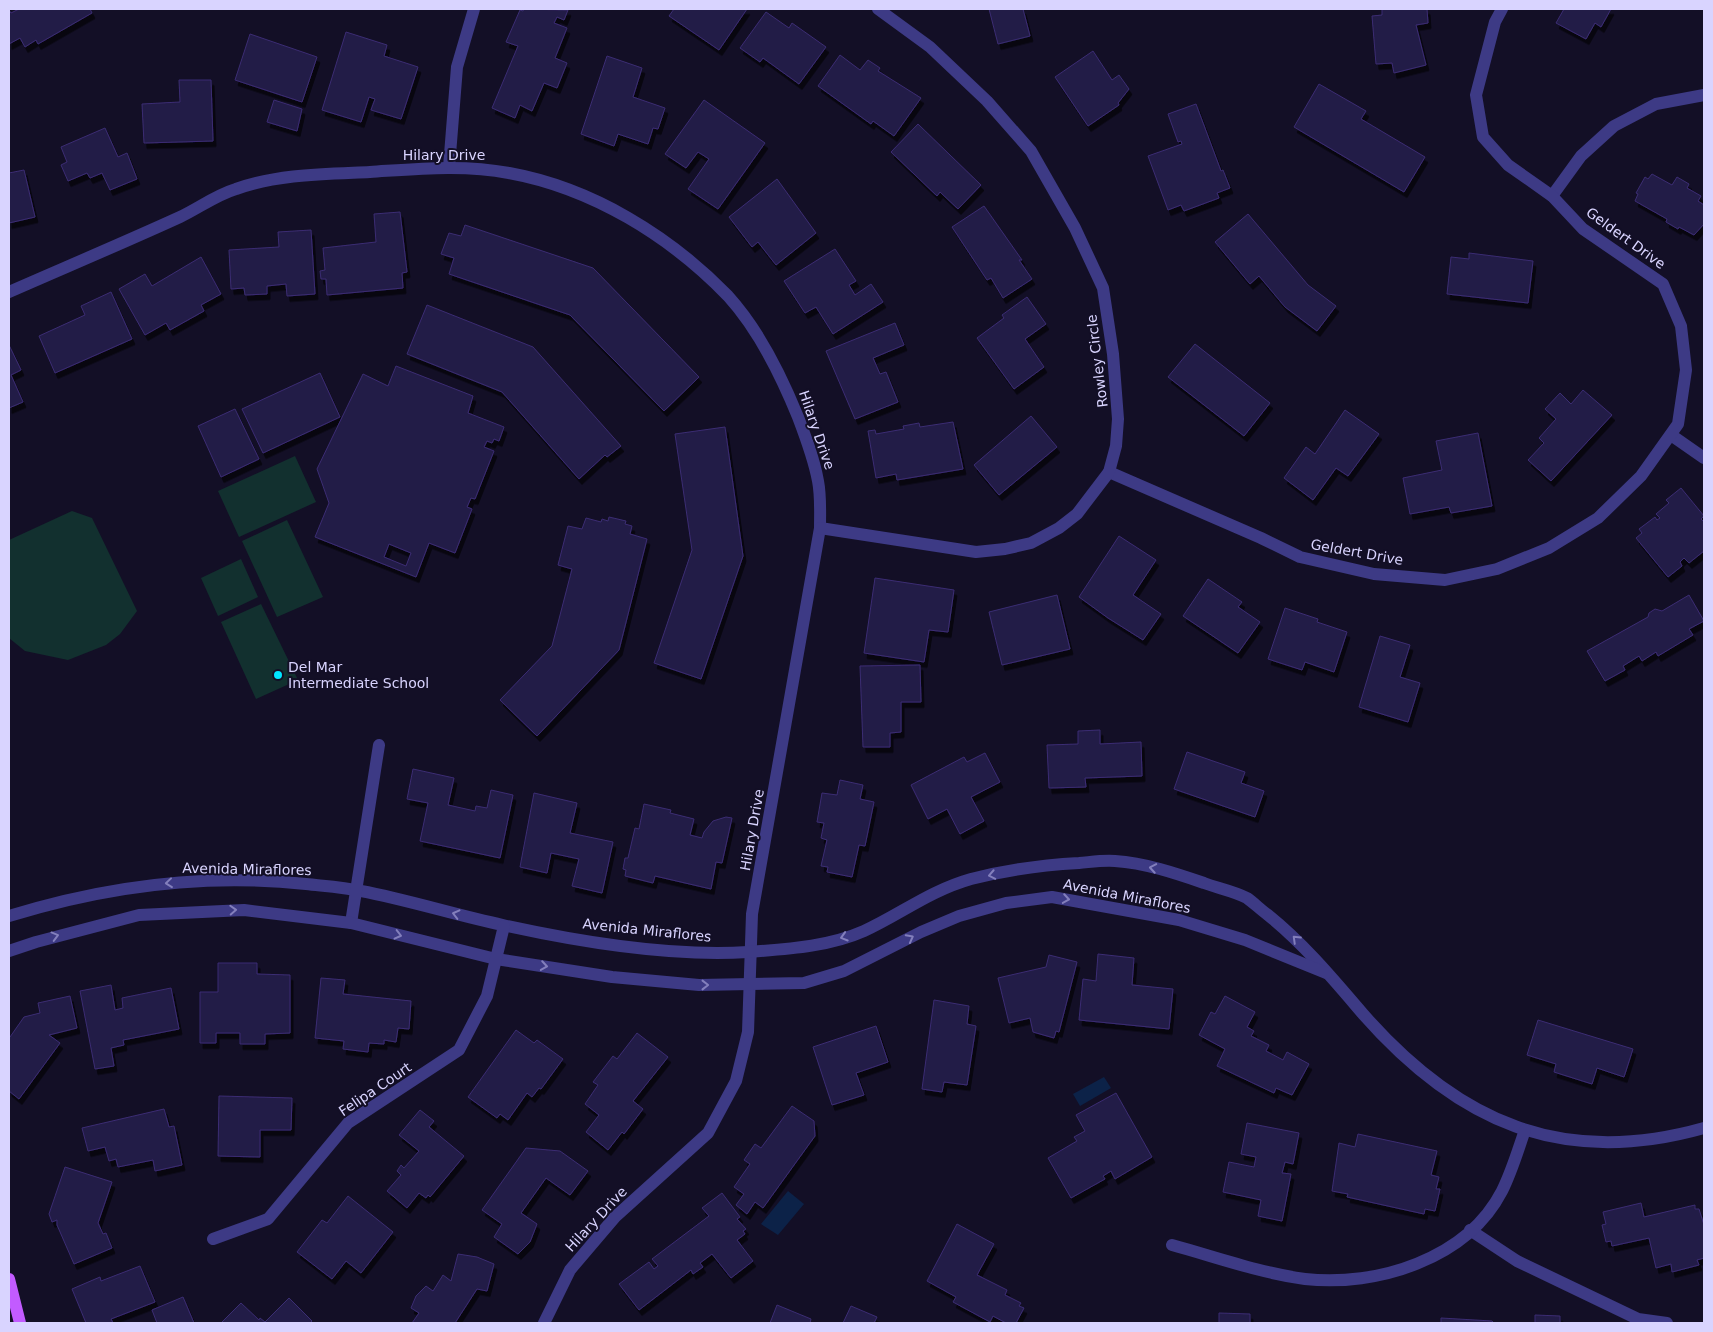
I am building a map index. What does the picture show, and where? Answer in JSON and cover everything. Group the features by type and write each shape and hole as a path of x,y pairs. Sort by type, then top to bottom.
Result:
{"main road":[{"path":"9,1279 20,1323"}],"street":[{"path":"449,167 457,67 474,9"},
{"name":"Rowley Circle","path":"820,528 976,552 1006,549 1032,543 1059,528 1078,514 1109,472 1116,446 1118,419 1113,354 1103,288 1075,228 1031,151 987,101 930,47 878,9"},
{"name":"Geldert Drive","path":"1109,472 1261,538 1300,557 1374,574 1445,580 1497,569 1549,548 1598,518 1641,476 1678,424 1686,370 1681,326 1663,284 1583,229 1552,196 1508,165 1483,137 1476,95 1495,22 1502,9"},
{"path":"1552,196 1581,156 1614,126 1656,104 1704,95"},
{"name":"Hilary Drive","path":"9,292 182,216 235,189 269,181 324,174 449,167 479,168 520,175 564,187 608,207 674,248 729,298 763,344 786,388 807,440 818,482 820,528 752,914 748,1032 744,1054 736,1081 708,1133 615,1216 570,1270 544,1323"},
{"path":"1671,435 1704,458"},
{"path":"351,923 379,745"},
{"name":"Avenida Miraflores","path":"9,916 93,893 196,880 282,882 357,890 504,926 609,944 705,954 751,952 815,946 862,932 917,900 969,880 1040,865 1115,861 1166,870 1246,898 1295,937 1388,1042 1437,1085 1480,1111 1525,1130 1569,1140 1619,1143 1672,1137 1704,1128"},
{"name":"Avenida Miraflores","path":"9,951 59,935 139,915 244,910 351,923 496,959 622,978 700,985 804,984 844,971 921,932 959,916 1006,903 1052,897 1179,920 1246,940 1329,974"},
{"name":"Felipa Court","path":"213,1239 268,1219 348,1123 459,1050 487,996 504,926"},
{"path":"1172,1245 1282,1275 1329,1281 1351,1280 1393,1272 1412,1266 1446,1248 1470,1230 1502,1192 1525,1130"},
{"path":"1470,1230 1517,1261 1638,1319 1667,1323"}],"green space":[{"path":"295,456 316,502 239,537 218,491"},
{"path":"72,511 92,518 137,611 120,634 106,645 68,660 25,651 9,638 9,540"},
{"path":"287,520 323,597 277,617 242,541"},
{"path":"241,559 258,597 218,616 201,578"},
{"path":"261,604 298,680 256,699 221,622"}],"water":[{"path":"1104,1077 1111,1088 1080,1106 1073,1094"},
{"path":"788,1191 804,1204 778,1235 761,1224"}],"building":[{"path":"19,9 90,9 92,13 38,44 36,40 25,47 20,38 9,44 9,10 11,13"},
{"path":"524,9 568,10 564,20 557,17 554,23 567,28 555,58 567,63 557,88 544,83 532,111 520,105 515,118 492,108 518,46 506,42 520,10 523,11"},
{"path":"674,9 747,9 719,50 669,16"},
{"path":"989,9 1023,9 1030,36 998,44"},
{"path":"1382,9 1427,9 1428,23 1416,25 1426,65 1394,73 1392,63 1376,64 1372,16 1382,15"},
{"path":"1564,9 1611,9 1601,27 1595,23 1586,39 1556,23"},
{"path":"766,12 789,28 792,23 826,47 799,84 763,58 760,62 740,48"},
{"path":"346,32 387,45 384,56 418,67 401,119 371,110 375,99 369,97 361,122 322,110"},
{"path":"250,34 317,57 302,102 235,80"},
{"path":"1093,51 1112,80 1119,75 1129,89 1118,103 1119,105 1088,126 1055,77"},
{"path":"840,55 860,70 868,60 880,68 878,71 921,98 894,136 873,121 871,124 818,86"},
{"path":"607,56 642,68 633,97 665,108 658,129 653,128 648,144 618,134 614,146 581,134"},
{"path":"179,80 211,80 213,141 144,143 142,104 180,102"},
{"path":"1319,84 1366,111 1361,119 1425,157 1404,192 1294,127"},
{"path":"274,100 302,109 297,131 267,122"},
{"path":"704,100 765,143 718,209 688,189 709,159 698,152 686,168 665,154"},
{"path":"1196,104 1221,171 1223,170 1230,188 1217,193 1219,198 1184,211 1181,205 1168,210 1148,156 1182,144 1181,141 1178,142 1168,114"},
{"path":"918,124 981,185 958,209 940,192 937,196 891,152"},
{"path":"105,128 118,157 127,153 137,179 110,190 102,173 90,178 87,173 68,181 61,165 67,162 61,147"},
{"path":"24,170 35,217 9,223 9,173"},
{"path":"1652,174 1672,185 1677,177 1689,184 1687,188 1701,196 1698,201 1704,205 1704,224 1694,235 1679,227 1678,229 1666,222 1667,219 1635,201 1638,194 1636,193 1645,177 1648,179"},
{"path":"777,179 816,233 776,265 758,242 752,247 729,217"},
{"path":"984,206 1022,260 1019,260 1032,279 1003,298 991,278 987,280 952,227"},
{"path":"400,212 407,272 402,273 403,288 327,295 326,279 321,279 320,271 325,270 323,248 376,242 374,214"},
{"path":"1248,214 1308,285 1336,306 1317,331 1285,307 1259,276 1250,284 1215,242"},
{"path":"465,225 593,268 699,377 664,411 570,315 449,274 454,258 441,254 449,233 461,236"},
{"path":"311,230 315,294 287,296 286,284 267,286 267,294 245,295 244,288 231,289 229,250 279,247 278,232"},
{"path":"835,249 856,281 849,285 855,295 871,284 883,302 833,334 816,307 805,313 784,281"},
{"path":"1469,253 1533,261 1528,303 1447,294 1451,257 1469,259"},
{"path":"201,257 221,294 201,305 204,311 170,330 166,323 145,335 119,289 145,274 152,286"},
{"path":"111,292 132,339 55,373 39,336 85,315 81,306"},
{"path":"1027,297 1046,324 1025,339 1044,367 1014,389 977,338 1004,318 1002,315"},
{"path":"427,305 533,347 621,446 607,457 605,455 579,479 502,392 407,354"},
{"path":"895,323 904,345 873,358 880,374 886,372 898,402 855,419 826,351"},
{"path":"1195,344 1270,403 1244,436 1168,377"},
{"path":"9,345 21,370 11,375 23,402 9,408"},
{"path":"396,366 473,396 468,413 504,427 499,441 494,439 492,443 487,441 484,447 494,451 475,499 471,498 467,507 472,509 455,553 429,543 416,577 315,537 329,503 317,469 363,374 388,386","holes":["389,544 411,553 406,566 384,557"]},
{"path":"320,373 340,417 263,453 242,409"},
{"path":"1583,390 1612,415 1551,481 1528,460 1544,443 1539,438 1556,419 1545,409 1560,393 1571,404"},
{"path":"235,409 259,459 221,477 198,426"},
{"path":"1345,410 1379,434 1348,476 1336,468 1313,500 1284,478 1306,447 1315,454"},
{"path":"1031,416 1057,447 999,495 974,465"},
{"path":"953,422 963,469 897,480 896,474 876,478 868,431 875,430 876,434 904,429 903,426 919,423 920,427"},
{"path":"725,427 743,556 701,679 654,663 692,550 675,434"},
{"path":"1478,433 1492,506 1451,513 1449,507 1410,514 1403,478 1442,470 1436,441"},
{"path":"1681,488 1704,516 1701,519 1704,522 1704,551 1689,563 1684,558 1680,562 1682,566 1668,577 1636,538 1642,533 1639,529 1655,517 1657,520 1660,518 1656,514 1669,503 1666,500"},
{"path":"609,517 626,521 625,524 632,526 630,534 647,539 619,650 537,736 500,700 552,646 572,569 558,565 568,526 582,529 586,518 601,522 602,519 608,521"},
{"path":"1119,536 1156,560 1133,595 1161,614 1143,640 1079,597"},
{"path":"875,578 954,590 948,632 929,630 924,662 864,653"},
{"path":"1208,579 1242,602 1238,607 1260,622 1238,653 1183,616"},
{"path":"1057,595 1070,649 1002,665 989,612"},
{"path":"1689,595 1704,621 1689,629 1693,635 1658,656 1656,652 1642,661 1639,656 1623,666 1625,670 1605,681 1587,651 1648,617 1649,613 1655,609 1662,611"},
{"path":"1285,608 1318,619 1317,622 1347,632 1334,672 1305,662 1302,670 1268,659"},
{"path":"1380,636 1410,645 1400,677 1420,683 1408,722 1359,707"},
{"path":"920,665 921,702 901,702 901,732 890,733 890,747 863,747 860,666"},
{"path":"1100,730 1100,744 1141,742 1142,776 1085,778 1086,787 1049,788 1047,745 1078,744 1078,731"},
{"path":"1187,752 1245,772 1241,783 1264,791 1255,817 1174,789"},
{"path":"985,753 1000,782 971,797 984,821 960,834 947,809 928,819 911,785 964,757 967,762"},
{"path":"413,769 454,778 448,805 475,811 476,806 487,808 491,790 513,795 500,858 420,841 428,803 407,799"},
{"path":"840,780 863,785 860,799 874,802 865,846 859,845 852,877 827,872 828,867 821,866 827,840 821,838 824,823 817,822 822,793 837,795"},
{"path":"534,793 577,803 570,833 613,842 602,893 572,886 579,859 551,853 547,873 520,867"},
{"path":"644,804 671,810 670,813 694,819 690,835 702,838 704,832 713,821 726,817 732,818 722,863 716,862 711,889 655,876 653,883 625,876 626,870 623,869 625,858 628,858 635,828 639,829"},
{"path":"1098,954 1134,958 1132,985 1173,989 1169,1029 1079,1020 1083,979 1096,981"},
{"path":"1049,955 1077,962 1059,1032 1056,1031 1054,1038 1033,1032 1030,1018 1009,1023 998,978 1046,967"},
{"path":"218,963 257,963 257,974 290,975 290,1033 265,1034 265,1044 240,1044 240,1033 216,1033 216,1043 200,1043 200,992 218,992"},
{"path":"321,978 345,980 343,994 411,1001 409,1029 398,1028 396,1042 384,1040 384,1044 369,1043 368,1052 343,1049 344,1041 315,1038"},
{"path":"111,985 115,1010 123,1008 122,998 171,988 179,1029 123,1040 124,1045 111,1048 114,1066 95,1069 80,991"},
{"path":"70,996 77,1028 49,1035 60,1043 19,1099 9,1091 9,1036 24,1017 40,1013 38,1003"},
{"path":"1225,996 1255,1012 1247,1027 1254,1031 1251,1036 1269,1045 1266,1051 1283,1060 1287,1052 1309,1064 1292,1095 1276,1088 1274,1093 1217,1066 1225,1049 1199,1035 1211,1012 1215,1014"},
{"path":"934,1000 969,1006 967,1024 976,1026 967,1085 944,1082 942,1092 922,1089"},
{"path":"1538,1020 1633,1049 1624,1077 1597,1068 1592,1084 1554,1072 1556,1064 1527,1055"},
{"path":"876,1026 888,1062 856,1073 864,1095 832,1105 813,1047"},
{"path":"516,1030 534,1043 537,1040 563,1059 541,1089 539,1088 532,1097 527,1093 508,1120 500,1114 497,1118 468,1097"},
{"path":"637,1033 668,1057 633,1101 643,1109 624,1134 622,1132 608,1150 586,1132 599,1115 585,1104 598,1085 593,1082 613,1056 617,1059"},
{"path":"1116,1093 1152,1157 1115,1179 1111,1171 1103,1176 1105,1179 1071,1198 1048,1158 1077,1141 1074,1137 1085,1131 1076,1115"},
{"path":"219,1096 292,1098 291,1130 260,1130 260,1157 218,1156"},
{"path":"792,1106 814,1121 815,1136 763,1208 755,1202 747,1214 736,1205 744,1194 734,1187 750,1164 744,1160 755,1144 761,1148"},
{"path":"164,1109 169,1127 174,1126 182,1165 155,1171 153,1160 118,1167 116,1159 109,1161 105,1147 88,1151 82,1128"},
{"path":"420,1110 434,1121 429,1127 464,1156 430,1197 428,1195 426,1198 419,1193 407,1208 387,1191 401,1175 397,1171 401,1165 404,1168 419,1151 399,1135"},
{"path":"1247,1123 1299,1133 1293,1164 1285,1162 1282,1173 1291,1174 1282,1221 1258,1216 1261,1200 1223,1192 1229,1162 1254,1167 1256,1157 1241,1154"},
{"path":"1358,1134 1437,1151 1431,1175 1439,1177 1436,1189 1440,1189 1435,1211 1425,1209 1424,1214 1347,1197 1348,1194 1332,1191 1339,1143 1355,1147"},
{"path":"526,1148 560,1151 588,1171 570,1195 546,1178 521,1213 537,1224 530,1242 518,1254 494,1237 502,1224 482,1210"},
{"path":"65,1167 112,1182 98,1223 103,1234 106,1233 112,1248 74,1264 57,1225 57,1220 52,1222 49,1214"},
{"path":"722,1193 740,1217 737,1219 746,1229 743,1231 745,1234 737,1240 753,1261 731,1278 712,1254 700,1263 703,1267 693,1274 691,1270 639,1310 619,1284 649,1262 654,1269 658,1266 652,1259 709,1216 702,1208"},
{"path":"348,1196 393,1232 361,1273 346,1261 332,1279 297,1252 322,1220 327,1223"},
{"path":"1641,1203 1644,1217 1695,1205 1695,1209 1699,1209 1704,1225 1704,1258 1697,1260 1699,1265 1672,1272 1671,1264 1656,1268 1649,1238 1612,1246 1611,1241 1606,1242 1602,1225 1606,1224 1603,1212"},
{"path":"957,1224 994,1244 977,1275 1007,1290 1005,1295 1021,1303 1019,1306 1024,1308 1016,1323 1006,1323 993,1316 990,1322 953,1302 956,1297 927,1281"},
{"path":"458,1254 477,1257 494,1264 487,1291 477,1289 455,1323 412,1323 419,1313 411,1308 416,1296 426,1286 433,1291 443,1275 451,1281"},
{"path":"140,1266 155,1302 111,1319 113,1323 86,1323 72,1289 100,1277 101,1281"},
{"path":"183,1297 194,1323 157,1323 152,1310"},
{"path":"289,1298 312,1321 310,1323 221,1323 241,1303 259,1320 260,1318 265,1322"},
{"path":"777,1305 811,1319 810,1323 770,1323"},
{"path":"851,1306 877,1317 874,1323 843,1323"},
{"path":"1219,1313 1250,1314 1250,1323 1219,1323"},
{"path":"1535,1315 1560,1316 1560,1323 1535,1323"},
{"path":"1441,1318 1492,1321 1494,1323 1441,1323"}],"place":[{"name":"Del Mar Intermediate School","path":"278,675"}]}
